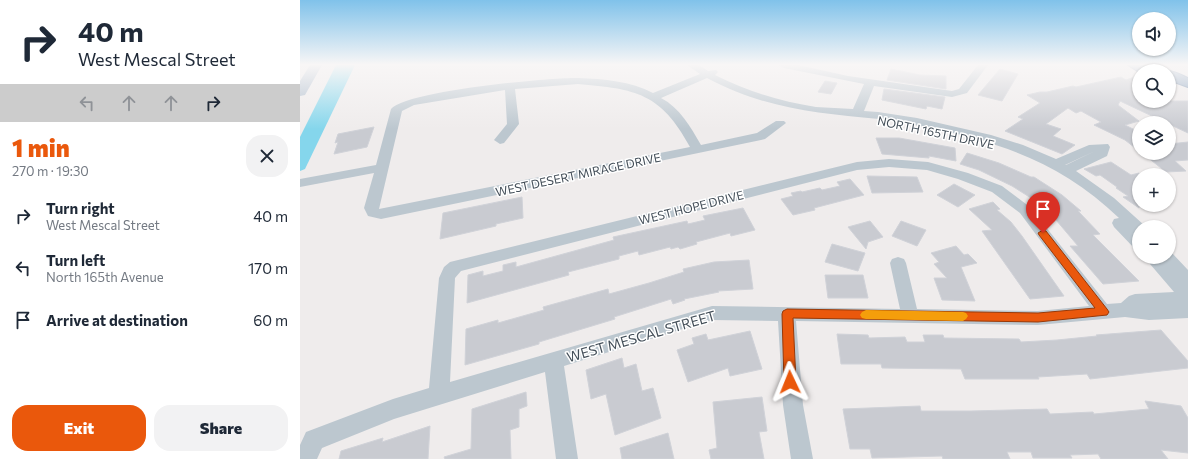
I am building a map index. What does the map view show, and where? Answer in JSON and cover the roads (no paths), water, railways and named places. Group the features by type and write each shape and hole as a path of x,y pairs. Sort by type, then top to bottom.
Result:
{"street":[{"path":"300,183 381,168 397,109 401,106 410,102 515,86"},
{"path":"625,86 653,97 674,112 697,149"},
{"path":"653,97 675,86"},
{"path":"731,86 778,102 836,112 858,114 868,86"},
{"path":"902,86 957,94 963,91 966,86"},
{"path":"500,140 513,124 510,87"},
{"name":"NORTH 165TH DRIVE","path":"858,114 878,115 981,134 1028,150 1061,167 1099,192 1132,223"},
{"name":"NORTH 165TH DRIVE","path":"858,114 875,120 976,139 1032,159 1084,190 1106,209 1132,237"},
{"name":"WEST DESERT MIRAGE DRIVE","path":"381,168 371,208 374,213 381,214 761,136 780,123"},
{"name":"WEST HOPE DRIVE","path":"439,395 447,278 450,271 456,266 857,166 889,163 928,166 963,176 997,189 1025,210 1104,312"},
{"path":"898,263 910,315"},
{"path":"1158,264 1188,297"},
{"path":"1173,264 1188,280"},
{"name":"WEST MESCAL STREET","path":"1125,310 1135,301 1188,297"},
{"name":"WEST MESCAL STREET","path":"309,450 393,409 554,362 712,313 1038,318 1125,310 1149,313 1188,311"},
{"path":"787,314 790,382 802,459"},
{"path":"554,362 567,459"}],"water":[{"path":"325,86 345,86 305,169 300,171 300,137"}]}
